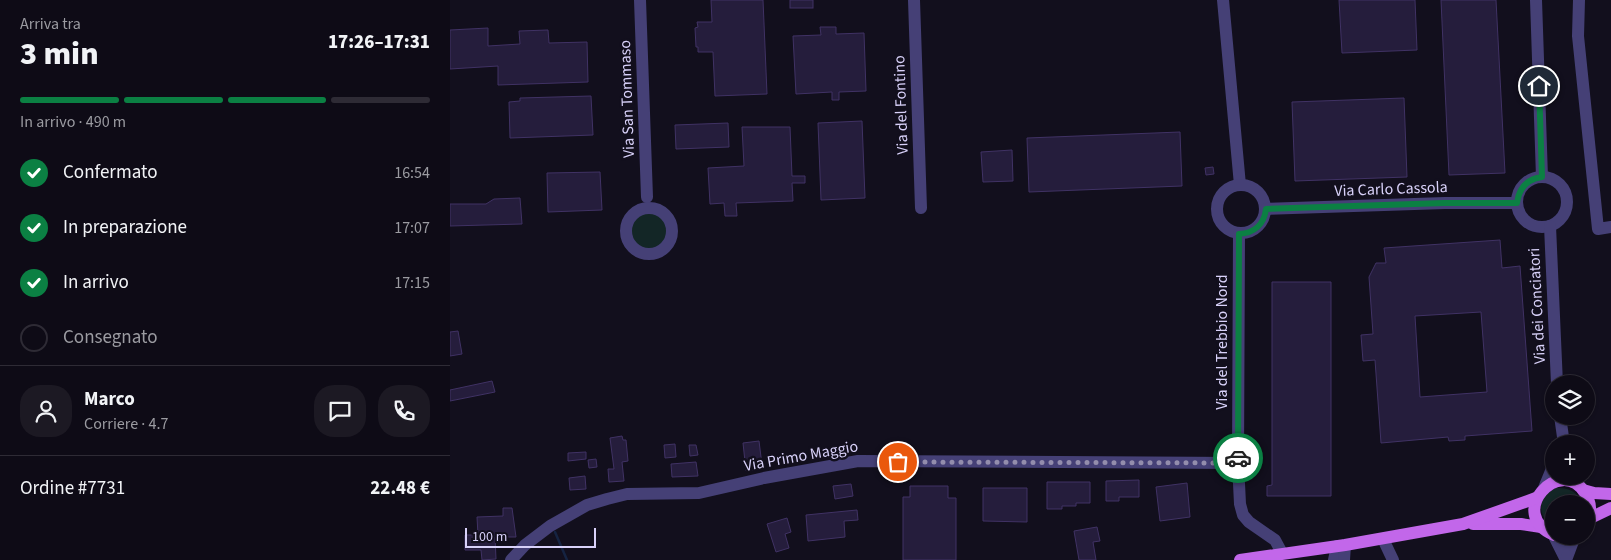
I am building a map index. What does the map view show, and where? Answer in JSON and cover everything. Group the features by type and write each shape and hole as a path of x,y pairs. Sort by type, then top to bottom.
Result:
{"main road":[{"path":"1463,524 1540,493 1551,485"},
{"path":"1580,485 1594,494 1611,494"},
{"path":"1540,493 1534,510 1538,522 1545,530"},
{"path":"1595,517 1611,508"},
{"path":"1240,560 1341,546 1463,524 1521,524 1541,527"}],"street":[{"name":"Via San Tommaso","path":"640,0 647,197"},
{"name":"Via del Fontino","path":"914,0 921,208"},
{"path":"1223,0 1240,185"},
{"path":"1517,203 1521,188 1534,178 1542,177 1536,0"},
{"path":"1580,0 1578,36 1598,229 1611,227"},
{"name":"Via dei Conciatori","path":"1517,203 1522,218 1528,223 1542,228 1556,223 1565,212 1567,198 1561,186 1549,178 1542,177"},
{"path":"1240,185 1255,189 1261,194 1265,201 1266,209 1265,216 1258,228 1239,234 1226,228 1221,222 1217,209 1221,195 1232,186 1240,185"},
{"path":"647,197 656,208 668,216 672,226 670,241 657,253 641,253 634,249 629,242 626,235 626,227 629,219 640,209 647,197"},
{"name":"Via Carlo Cassola","path":"1266,209 1444,203 1517,203"},
{"path":"640,209 656,208"},
{"name":"Via dei Conciatori","path":"1550,226 1558,375"},
{"name":"Via del Trebbio Nord","path":"1239,234 1238,463 1240,504 1243,515 1249,522 1275,540 1282,553"},
{"name":"Via Primo Maggio","path":"511,560 525,545 550,526 587,505 607,499 627,494 699,492 764,478 858,462 1238,463"},
{"path":"1540,493 1545,483"},
{"path":"1383,538 1393,560"},
{"path":"1558,545 1566,560"},
{"path":"1566,560 1572,545"},
{"path":"1334,560 1341,546"},
{"path":"1341,546 1344,560"}],"green space":[{"path":"649,212 662,218 668,231 662,244 649,250 636,244 630,231 636,218"},
{"path":"1556,488 1565,488 1577,495 1546,495"},
{"path":"1545,496 1545,519 1541,507"}],"building":[{"path":"711,0 763,0 767,94 715,96 713,52 698,52 695,28 698,27 697,22 712,22"},
{"path":"790,0 813,0 813,8 790,8"},
{"path":"1339,0 1415,0 1417,50 1342,53"},
{"path":"1441,0 1496,0 1505,173 1449,175"},
{"path":"820,27 836,27 836,34 864,33 866,91 839,92 839,100 832,100 832,92 796,94 793,36 821,35"},
{"path":"488,28 488,46 520,44 519,31 548,30 549,43 587,42 588,82 498,85 498,66 450,69 450,30"},
{"path":"591,96 593,135 510,138 509,102 520,101 520,98"},
{"path":"1404,98 1407,177 1295,181 1292,102"},
{"path":"862,121 865,198 821,200 818,123"},
{"path":"728,123 729,147 676,149 675,125"},
{"path":"742,127 790,127 792,176 805,176 805,183 792,183 793,201 736,203 737,216 725,216 724,203 710,204 708,168 744,166"},
{"path":"1180,132 1182,186 1029,192 1027,138"},
{"path":"1012,150 1013,181 983,182 981,152"},
{"path":"1213,167 1214,174 1206,175 1205,168"},
{"path":"600,172 602,210 548,212 547,173"},
{"path":"520,198 522,224 450,226 450,204 486,204 494,199"},
{"path":"1500,240 1502,268 1520,266 1532,431 1465,436 1465,440 1449,441 1448,437 1381,443 1375,360 1363,361 1361,335 1373,334 1369,277 1376,263 1386,263 1384,248","holes":["1481,312 1487,392 1420,397 1415,316"]},
{"path":"1272,282 1331,282 1331,496 1267,496 1267,486 1272,485"},
{"path":"458,331 462,354 450,356 450,332"},
{"path":"492,381 495,392 450,401 450,390"},
{"path":"622,436 623,440 626,440 628,461 622,462 624,481 609,482 608,469 614,469 610,438"},
{"path":"759,441 762,465 755,465 755,470 746,471 743,443"},
{"path":"675,444 676,457 665,458 664,445"},
{"path":"689,445 696,445 698,455 690,456"},
{"path":"586,452 586,459 568,461 568,453"},
{"path":"596,459 597,467 589,468 588,460"},
{"path":"696,462 698,476 672,477 671,464"},
{"path":"585,476 586,489 570,490 569,478"},
{"path":"1139,480 1139,497 1119,497 1119,501 1106,501 1106,481"},
{"path":"1047,482 1090,482 1090,503 1062,506 1062,509 1047,509"},
{"path":"1187,483 1190,517 1160,521 1156,487"},
{"path":"851,484 853,496 835,499 833,486"},
{"path":"910,486 948,486 948,498 956,498 956,560 903,560 903,497 910,497"},
{"path":"983,488 1027,488 1027,522 983,521"},
{"path":"503,508 512,508 516,537 495,537 496,559 482,560 481,550 465,550 465,535 478,535 477,517 503,516"},
{"path":"857,510 858,520 844,521 845,537 808,541 806,515"},
{"path":"787,518 791,532 785,534 789,548 776,552 767,524"},
{"path":"1097,527 1100,541 1093,542 1096,560 1079,560 1074,531"}],"waterway":[{"path":"555,532 567,560"}],"way so far":[{"path":"898,462 1238,463 1238,458"}],"route":[{"path":"1238,458 1239,234 1258,228 1265,216 1266,209 1444,203 1517,203 1521,188 1534,178 1542,177 1539,86"}]}
